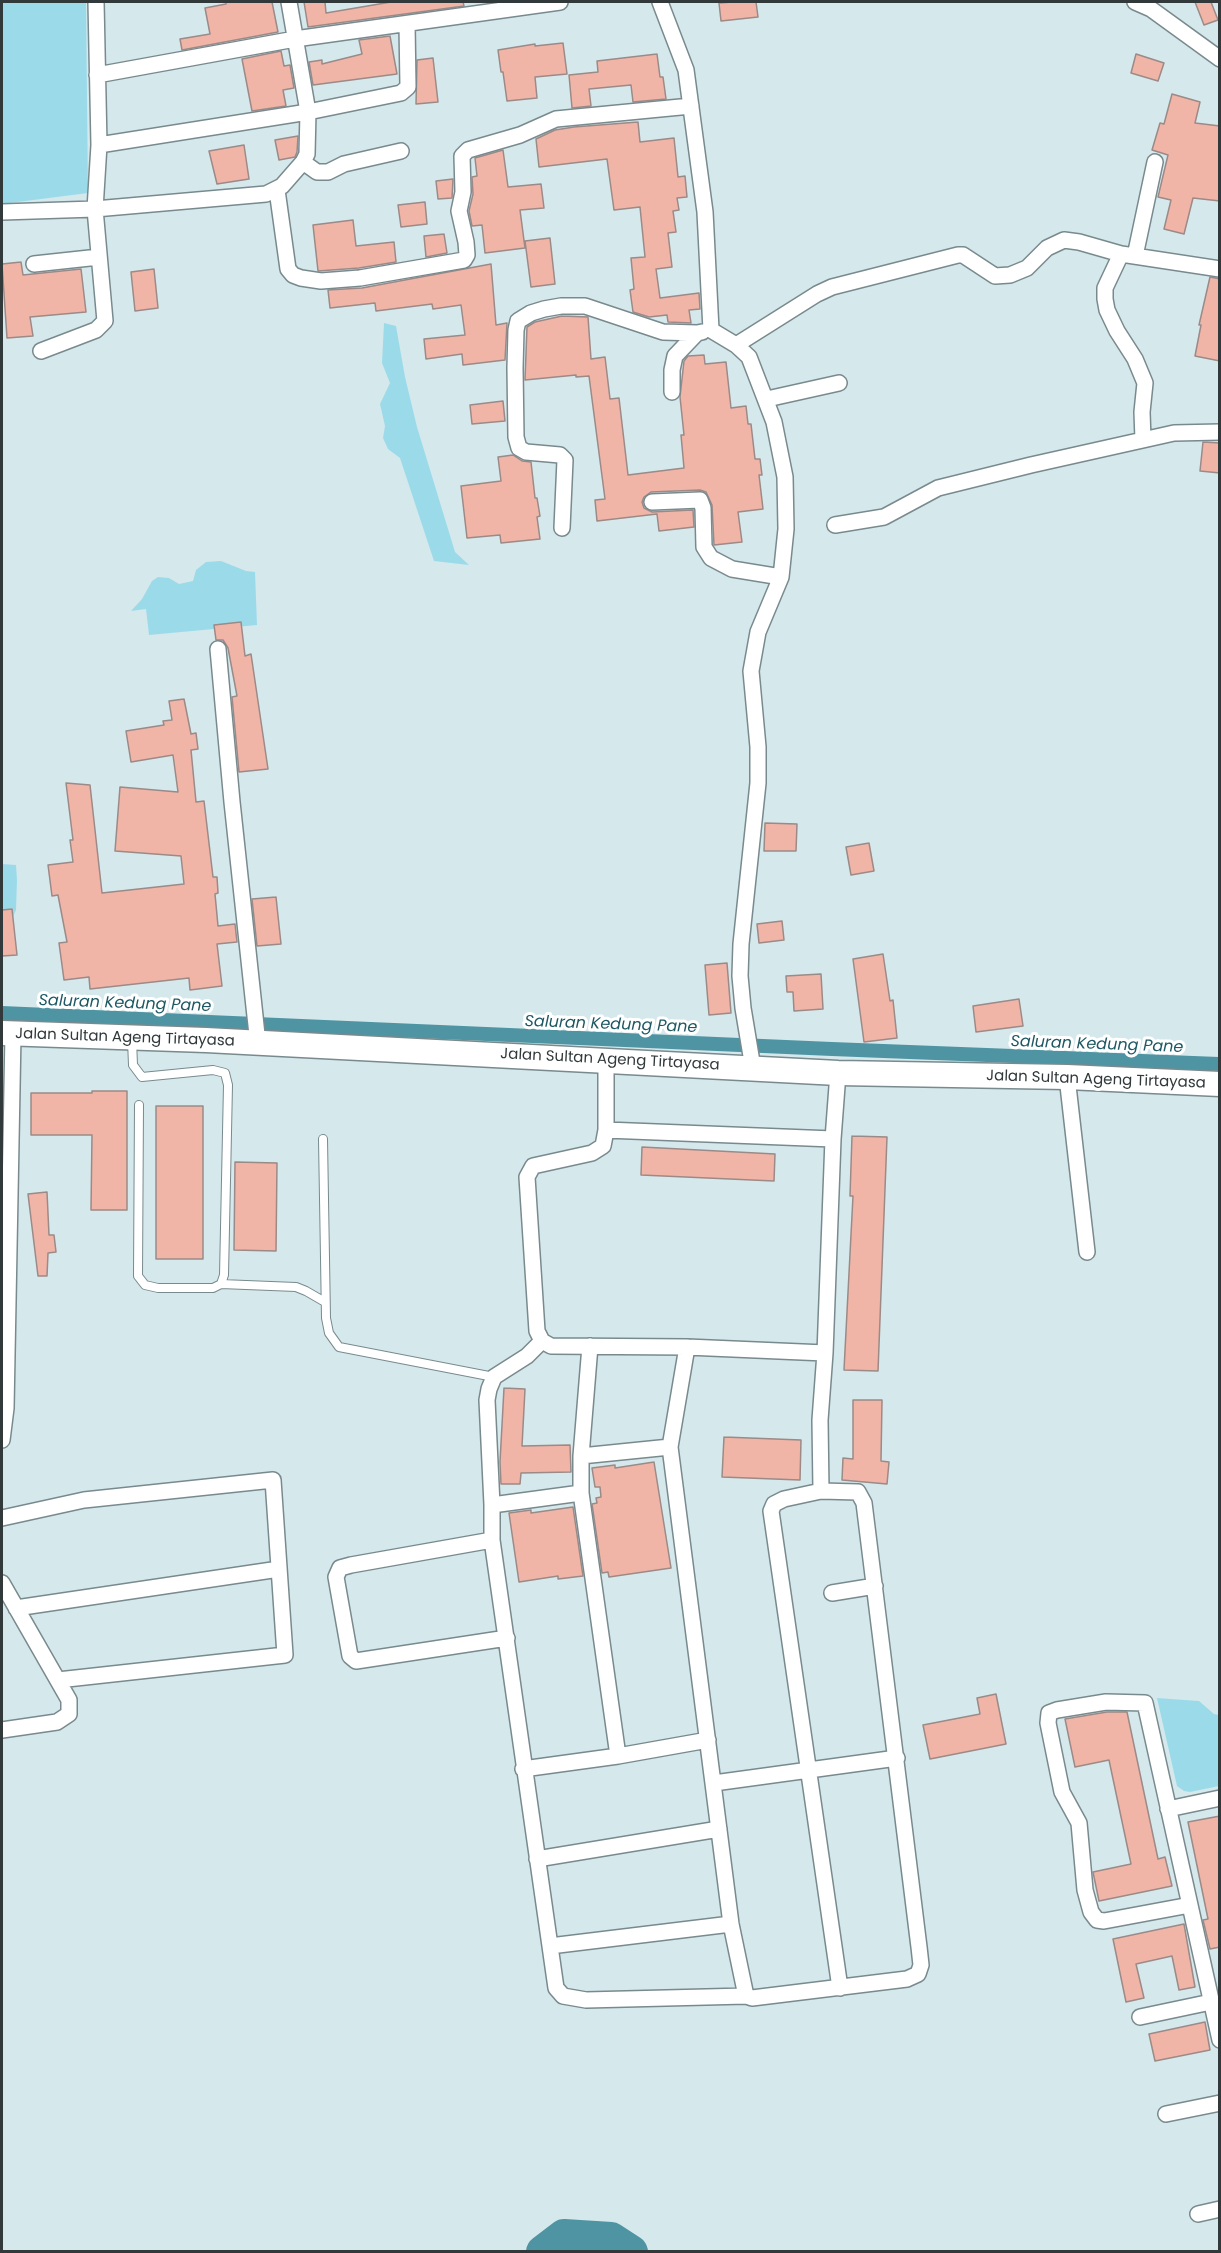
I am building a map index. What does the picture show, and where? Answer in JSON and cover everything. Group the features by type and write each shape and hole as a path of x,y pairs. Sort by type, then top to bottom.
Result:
{"main road":[{"name":"Jalan Sultan Ageng Tirtayasa","path":"7,1034 132,1039 257,1040 606,1060 753,1062 838,1073 1067,1077 1220,1084"}],"street":[{"path":"41,351 96,330 105,321 96,208 99,145 96,2"},
{"path":"2,212 96,208 266,194 277,190 303,162 307,154 308,112 289,2"},
{"path":"97,75 296,39 407,24 513,4 560,2"},
{"path":"660,2 686,70 705,213 704,331 675,356 672,370 672,392"},
{"path":"1135,2 1151,9 1220,59"},
{"path":"99,145 308,112 405,91 408,87 407,24"},
{"path":"277,190 288,268 293,275 301,278 321,281 360,278 464,260 467,255 466,242 459,211 463,192 462,156 468,150 520,135 556,119 691,106"},
{"path":"303,162 317,172 328,172 344,164 401,151"},
{"path":"1143,440 1142,412 1146,383 1135,359 1117,331 1107,310 1105,299 1107,282 1128,255 1155,162"},
{"path":"736,345 832,286 958,255 963,255 995,276 1010,275 1027,268 1047,248 1064,240 1128,255 1220,269"},
{"path":"34,264 99,257"},
{"path":"562,528 565,460 560,455 526,452 519,448 516,437 515,368 516,330 519,321 531,313 544,309 585,306 663,332 704,331 736,345 749,357 774,422 785,477 786,529 781,577 758,632 751,671 758,747 758,783 741,944 740,976 753,1062"},
{"path":"766,399 839,383"},
{"path":"835,525 884,517 938,488 1031,465 1174,434 1220,432"},
{"path":"652,502 700,500 703,508 704,547 711,558 745,573 781,577"},
{"path":"218,649 257,1040"},
{"path":"2,1440 6,1408 7,1034"},
{"path":"606,1060 606,1130 603,1146 592,1153 541,1162 533,1166 527,1177 537,1331 542,1341 551,1346 687,1347 825,1353"},
{"path":"821,1491 820,1420 838,1073"},
{"path":"1067,1077 1087,1252"},
{"path":"606,1130 833,1139"},
{"path":"542,1341 527,1356 494,1377 487,1400 492,1540 556,1988 563,1996 573,1999 746,1996 752,1998 840,1988 907,1979 918,1974 921,1965 864,1503 858,1492 821,1491 784,1499 774,1504 771,1511 840,1988"},
{"path":"590,1346 581,1456 581,1493 618,1755"},
{"path":"687,1347 670,1447 731,1924 746,1996"},
{"path":"581,1456 670,1447"},
{"path":"2,1518 84,1500 273,1480 285,1655 58,1680"},
{"path":"492,1505 581,1493"},
{"path":"492,1540 351,1565 340,1568 336,1577 350,1656 356,1661 507,1638"},
{"path":"16,1608 279,1569"},
{"path":"2,1583 69,1700 69,1714 57,1722 2,1730"},
{"path":"832,1593 875,1587"},
{"path":"1190,1905 1104,1922 1097,1920 1090,1912 1085,1890 1078,1823 1062,1792 1048,1723 1049,1713 1106,1702 1145,1702 1220,2040"},
{"path":"523,1769 708,1740"},
{"path":"714,1783 897,1758"},
{"path":"1168,1809 1220,1798"},
{"path":"537,1859 719,1829"},
{"path":"550,1946 731,1924"},
{"path":"1140,2017 1211,2002"},
{"path":"1166,2114 1220,2103"},
{"path":"1198,2214 1220,2209"}],"lane":[{"path":"132,1039 133,1065 141,1077 213,1070 225,1073 228,1085 224,1275 221,1284"},
{"path":"139,1105 138,1276 145,1286 213,1288 221,1284 296,1287 325,1302"},
{"path":"322,1139 325,1302 329,1333 339,1347 494,1377"}],"shaded area":[{"path":"2,2 86,2 88,193 2,204"},
{"path":"384,323 396,326 417,427 455,552 469,565 434,561 400,458 388,449 383,438 385,426 380,404 390,383 382,363"},
{"path":"221,561 246,571 255,572 257,625 149,635 146,609 131,611 142,599 152,581 158,577 169,578 179,584 193,581 196,570 206,562"},
{"path":"2,864 16,865 17,880 16,910 7,930 2,931"},
{"path":"2,1006 1219,1057 1219,1071 2,1020"},
{"path":"1157,1698 1199,1701 1214,1714 1219,1715 1219,1786 1190,1792 1177,1786"}],"building":[{"path":"226,2 272,2 278,32 182,50 180,39 210,34 205,8 226,4"},
{"path":"304,2 325,2 326,13 391,2 463,2 464,6 308,27"},
{"path":"756,2 758,17 721,21 719,3"},
{"path":"1195,2 1211,2 1218,20 1204,25"},
{"path":"390,36 397,74 313,85 309,62 322,60 322,64 362,54 359,40"},
{"path":"563,43 567,74 535,77 537,98 507,101 498,50 535,44 535,46"},
{"path":"281,51 284,66 290,65 294,88 283,90 286,106 252,111 242,59"},
{"path":"657,54 666,99 633,102 631,85 589,89 591,106 572,108 569,75 598,72 597,61"},
{"path":"1136,54 1164,63 1158,81 1131,73"},
{"path":"433,58 438,102 416,104 417,60"},
{"path":"1172,94 1200,102 1195,123 1220,126 1220,201 1193,198 1184,234 1164,229 1171,200 1158,197 1168,155 1152,150 1160,123 1164,124"},
{"path":"638,122 640,142 674,138 678,177 685,176 687,197 677,198 679,210 673,211 676,232 668,233 672,267 656,269 660,298 699,293 700,309 689,310 691,323 668,322 667,315 649,317 633,312 630,290 634,289 631,258 645,257 640,207 614,210 607,159 539,167 536,139 555,130"},
{"path":"298,136 295,157 279,160 275,140"},
{"path":"244,145 249,179 217,184 209,151"},
{"path":"503,150 508,187 541,184 544,208 520,210 525,248 485,253 482,225 472,226 469,211 473,194 472,177 477,176 475,158"},
{"path":"453,179 452,198 438,199 436,181"},
{"path":"425,202 427,224 401,227 398,205"},
{"path":"353,220 356,246 394,242 396,262 318,271 313,225"},
{"path":"444,234 447,253 426,257 424,236"},
{"path":"550,238 555,284 531,287 525,241"},
{"path":"21,262 23,275 81,269 86,312 30,317 33,336 7,338 2,264"},
{"path":"491,264 496,325 507,323 505,360 463,365 462,354 426,359 424,339 465,335 461,305 433,309 432,304 376,311 375,303 330,308 328,290 362,288"},
{"path":"154,269 158,308 135,311 131,272"},
{"path":"1210,277 1220,279 1220,361 1195,356 1201,325 1199,325"},
{"path":"562,316 588,317 591,359 605,357 610,399 619,398 628,475 684,468 681,435 684,435 680,397 684,361 688,356 704,355 705,364 726,362 731,408 746,406 748,424 751,424 755,459 760,459 762,475 759,475 763,509 738,512 742,542 714,545 712,505 706,492 700,490 651,492 644,497 642,502 644,508 652,512 693,510 694,527 659,531 657,514 597,521 595,500 605,499 589,376 576,377 576,375 525,380 527,327 535,322"},
{"path":"503,401 505,421 472,424 470,405"},
{"path":"1203,442 1220,443 1220,473 1200,471"},
{"path":"513,455 522,461 531,462 535,498 537,498 540,516 537,517 540,539 501,543 500,535 467,538 461,486 501,481 498,457"},
{"path":"241,622 245,656 251,654 268,769 239,772 232,697 237,696 228,648 223,640 216,640 214,625"},
{"path":"184,699 191,734 196,733 198,749 191,750 196,802 204,801 213,877 217,877 218,893 215,894 218,926 235,924 237,942 217,944 222,986 190,990 189,978 90,989 89,977 64,980 59,943 67,942 58,895 52,896 48,865 73,862 70,840 73,840 66,783 90,785 102,893 184,884 181,856 115,851 120,787 178,792 173,755 131,762 126,731 164,725 163,721 172,720 169,701"},
{"path":"765,823 797,824 796,851 764,851"},
{"path":"869,843 874,871 851,875 846,847"},
{"path":"276,897 281,944 257,946 252,899"},
{"path":"12,909 17,955 2,956 2,910"},
{"path":"782,921 784,940 759,943 757,924"},
{"path":"883,954 890,1001 893,1000 897,1038 864,1042 853,959"},
{"path":"727,963 731,1013 709,1015 705,965"},
{"path":"821,974 823,1009 794,1011 793,992 787,992 786,976"},
{"path":"1019,999 1023,1026 976,1032 973,1006"},
{"path":"92,1091 127,1091 127,1210 91,1210 92,1135 31,1135 31,1093 92,1093"},
{"path":"156,1106 203,1106 203,1259 156,1259"},
{"path":"852,1136 887,1137 878,1371 844,1370 853,1196 850,1196"},
{"path":"642,1147 775,1154 774,1181 641,1175"},
{"path":"235,1162 277,1163 276,1251 234,1250"},
{"path":"47,1192 49,1235 54,1235 56,1252 48,1253 47,1276 38,1276 28,1194"},
{"path":"504,1388 525,1389 522,1446 570,1445 571,1472 521,1473 520,1484 501,1484"},
{"path":"853,1400 882,1400 881,1461 889,1462 887,1484 842,1480 843,1458 853,1459"},
{"path":"724,1437 801,1440 800,1480 722,1477"},
{"path":"654,1462 671,1568 609,1577 608,1572 602,1573 592,1504 597,1503 596,1498 601,1497 600,1487 595,1487 592,1468 615,1465 615,1468"},
{"path":"573,1507 583,1576 558,1579 558,1576 519,1582 509,1513 531,1510 531,1513"},
{"path":"996,1694 1006,1744 930,1759 923,1725 980,1714 977,1698"},
{"path":"1107,1712 1127,1712 1158,1859 1165,1857 1172,1886 1099,1901 1093,1872 1131,1864 1109,1760 1075,1767 1065,1719"},
{"path":"1220,1816 1220,1947 1210,1949 1203,1920 1208,1919 1188,1822"},
{"path":"1184,1924 1195,1987 1179,1990 1172,1956 1136,1964 1144,1998 1126,2002 1113,1939"},
{"path":"1205,2022 1210,2050 1155,2061 1149,2034"}],"waterway":[{"path":"543,2252 564,2236 611,2239 631,2252"}],"water label":[{"name":"Saluran Kedung Pane","path":"125,1004"},
{"name":"Saluran Kedung Pane","path":"611,1025"},
{"name":"Saluran Kedung Pane","path":"1097,1045"}]}
